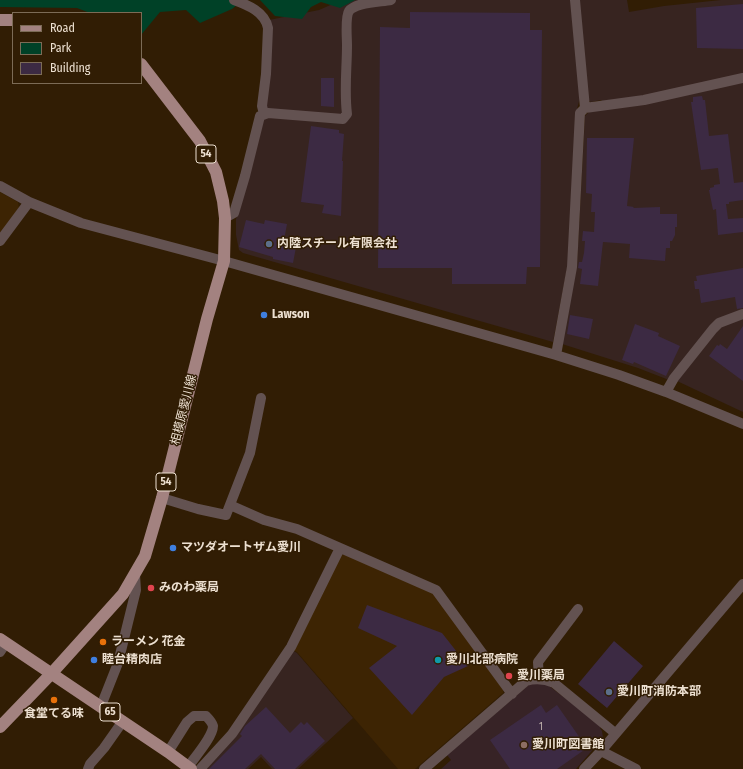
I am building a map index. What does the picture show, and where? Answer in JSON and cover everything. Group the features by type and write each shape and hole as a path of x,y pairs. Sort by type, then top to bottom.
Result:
{"main road":[{"path":"0,20 12,20"},
{"name":"相模原愛川線","path":"0,727 51,674 123,594 145,556 162,498 207,319 224,261 225,218 223,201 216,172 200,140 142,65"},
{"name":"65","path":"2,645 101,706 193,768"}],"street":[{"path":"234,0 252,7 265,19 267,24 266,74 262,106 264,114"},
{"path":"225,218 234,213 260,116 268,113 343,119 347,114 345,77 347,16 350,10 363,4 391,0"},
{"path":"575,0 585,108"},
{"path":"556,355 572,267 580,113 585,108 644,100 743,78"},
{"path":"0,186 29,202 81,222 224,261 619,374 743,424"},
{"path":"0,241 29,202"},
{"path":"666,392 674,378 713,329 719,323 743,314"},
{"path":"162,498 226,515 250,453 261,398"},
{"path":"230,505 264,520 297,529 436,590 512,694"},
{"path":"193,768 232,734 291,647 340,548"},
{"path":"101,706 118,663 136,590 135,575"},
{"path":"584,769 616,734 743,584"},
{"path":"539,679 538,662 578,609"},
{"path":"424,769 526,682 539,679 554,682 616,734"},
{"path":"168,752 187,722 194,716 206,716 211,722 213,728 193,768"},
{"path":"88,769 90,764 104,748 123,721"},
{"path":"601,751 636,769"}],"shaded area":[{"path":"342,0 572,0 581,94 577,109 569,258 553,342 243,253 239,250 236,235 236,219 249,176 262,119 269,20 319,10"},
{"path":"578,0 627,0 629,12 664,6 721,0 743,0 743,74 644,96 603,102 601,100 591,102 586,99"},
{"path":"743,82 743,310 720,319 669,380 638,368 562,344 577,264 585,116 589,112"},
{"path":"0,192 18,202 19,208 0,233"},
{"path":"743,318 743,412 677,381 719,327"},
{"path":"347,554 434,592 503,688 503,693 415,769 398,769 297,652 293,650 341,555"},
{"path":"292,650 297,653 353,718 298,769 272,769 261,757 248,769 206,769"},
{"path":"531,683 545,683 601,725 600,728 603,738 576,769 441,769 451,760 447,755"}],"green space":[{"path":"0,0 243,0 232,9 200,23 186,10 160,12 142,34 142,12 87,12 77,8 0,7"},
{"path":"260,0 355,0 340,8 321,2 311,7 302,19 275,16"}],"building":[{"path":"743,4 743,49 697,48 696,8"},
{"path":"410,12 530,13 530,30 542,30 540,267 527,267 526,284 452,284 452,268 378,268 380,27 410,28"},
{"path":"321,78 334,78 334,107 321,106"},
{"path":"702,96 703,100 705,100 709,136 728,134 734,183 743,182 743,200 729,202 729,204 726,204 728,219 743,218 743,232 718,235 716,209 713,210 709,190 710,188 714,187 714,185 720,184 718,168 701,170 691,102 693,102 693,97"},
{"path":"311,126 339,130 339,133 344,134 341,216 322,213 324,205 301,202"},
{"path":"587,138 634,138 627,206 634,207 633,208 660,207 660,214 677,214 677,227 675,227 675,235 672,241 670,241 670,248 666,248 665,261 629,258 630,244 603,242 598,286 580,284 582,269 578,268 579,262 582,262 584,253 585,241 582,241 583,231 594,232 595,212 591,212 592,194 586,193"},
{"path":"246,220 264,224 265,220 287,224 284,240 297,242 293,263 273,259 273,257 239,247"},
{"path":"743,268 743,308 737,309 735,297 701,303 699,289 695,289 694,281 697,281 696,276"},
{"path":"570,315 593,319 589,339 567,334"},
{"path":"635,324 659,333 658,336 680,346 666,376 634,362 633,364 622,360"},
{"path":"743,326 743,381 709,356 717,345 719,346 720,344 727,349"},
{"name":"愛川北部病院","path":"367,605 442,633 468,666 444,677 412,715 369,668 397,646 358,628"},
{"path":"614,641 643,666 607,708 578,684"},
{"path":"541,705 546,713 557,705 587,748 557,769 510,769 490,740"},
{"path":"266,707 290,733 301,722 304,725 307,722 325,741 295,769 275,769 261,754 245,769 209,769 242,736 240,734 245,726"}],"place":[{"name":"内陸スチール有限会社","path":"269,244"},
{"name":"Lawson","path":"264,315"},
{"name":"マツダオートザム愛川","path":"173,548"},
{"name":"みのわ薬局","path":"151,588"},
{"name":"ラーメン 花金","path":"103,642"},
{"name":"睦台精肉店","path":"94,660"},
{"name":"愛川北部病院","path":"438,660"},
{"name":"愛川薬局","path":"509,676"},
{"name":"愛川町消防本部","path":"609,692"},
{"name":"食堂てる味","path":"54,700"},
{"name":"愛川町図書館","path":"524,745"}]}
